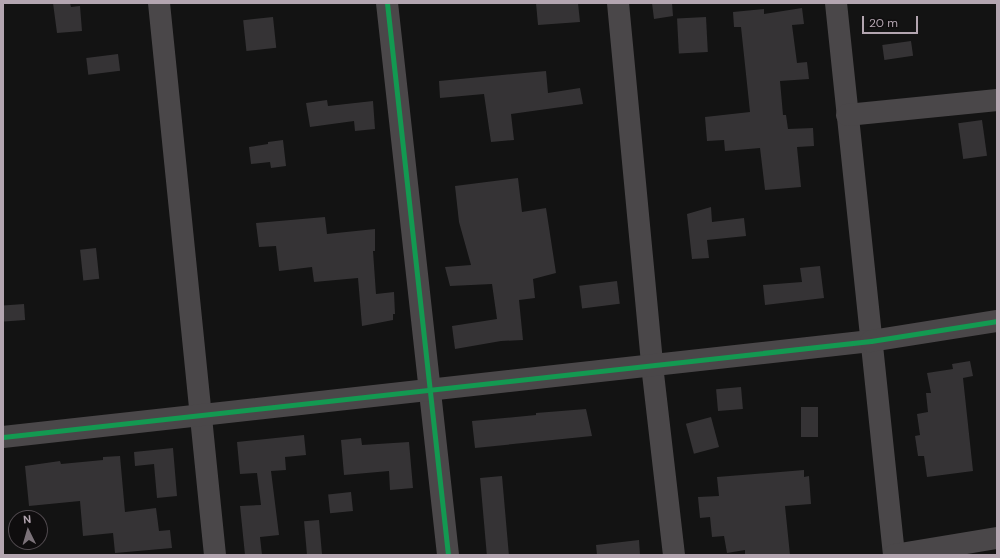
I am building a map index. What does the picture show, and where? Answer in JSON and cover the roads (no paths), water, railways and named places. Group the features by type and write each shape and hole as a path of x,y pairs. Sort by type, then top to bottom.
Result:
{"street":[{"path":"159,3 215,555"},
{"path":"387,3 448,555"},
{"path":"618,3 652,365 674,555"},
{"path":"836,3 894,555 997,538"},
{"path":"848,115 997,100"},
{"path":"3,437 871,341 997,321"}]}
